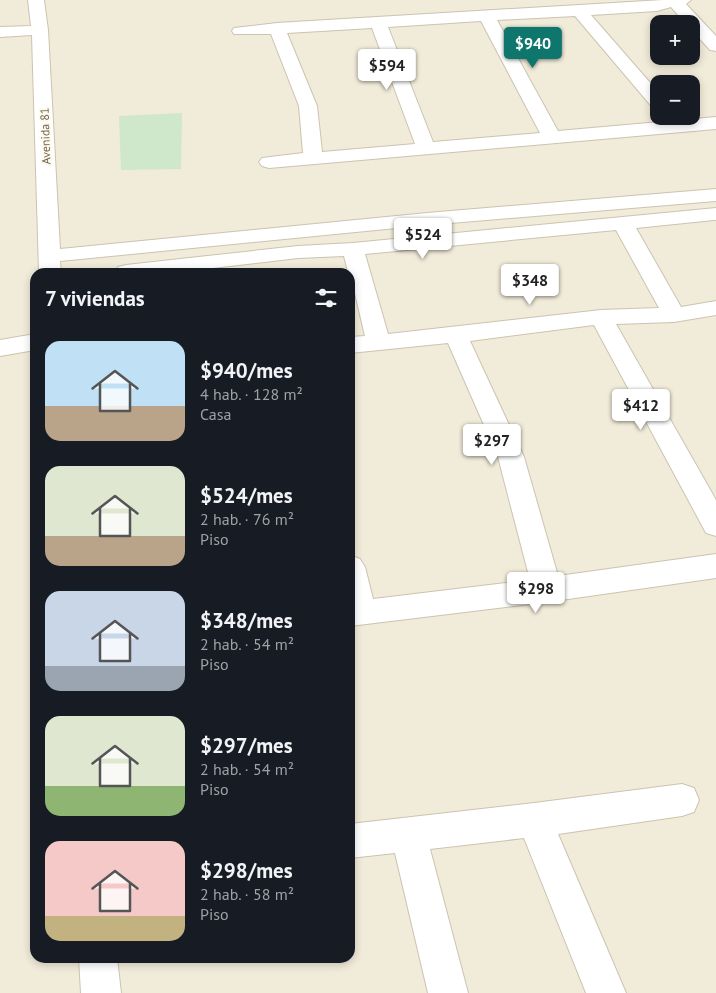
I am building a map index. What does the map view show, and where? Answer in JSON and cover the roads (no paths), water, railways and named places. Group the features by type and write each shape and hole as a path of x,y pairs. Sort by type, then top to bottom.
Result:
{"street":[{"name":"Avenida 81","path":"36,0 40,30 50,264"},
{"path":"240,31 657,6 679,1 716,46"},
{"path":"579,10 650,93"},
{"path":"487,17 550,136"},
{"path":"378,22 426,148"},
{"path":"277,28 308,106 313,158"},
{"path":"0,32 40,30"},
{"path":"700,122 716,123"},
{"path":"269,162 550,136 650,124"},
{"path":"50,264 417,220 716,195"},
{"path":"160,268 298,252 352,249 716,213"},
{"path":"623,223 674,315"},
{"path":"352,249 378,341"},
{"path":"355,344 456,335 601,316 674,315 716,308"},
{"path":"601,316 716,525"},
{"path":"456,335 512,458 547,590"},
{"path":"0,348 30,343"},
{"path":"356,613 547,590 716,566"},
{"path":"355,840 534,820 682,800"},
{"path":"534,820 606,993"},
{"path":"408,834 448,993"},
{"path":"98,963 101,993"}]}
